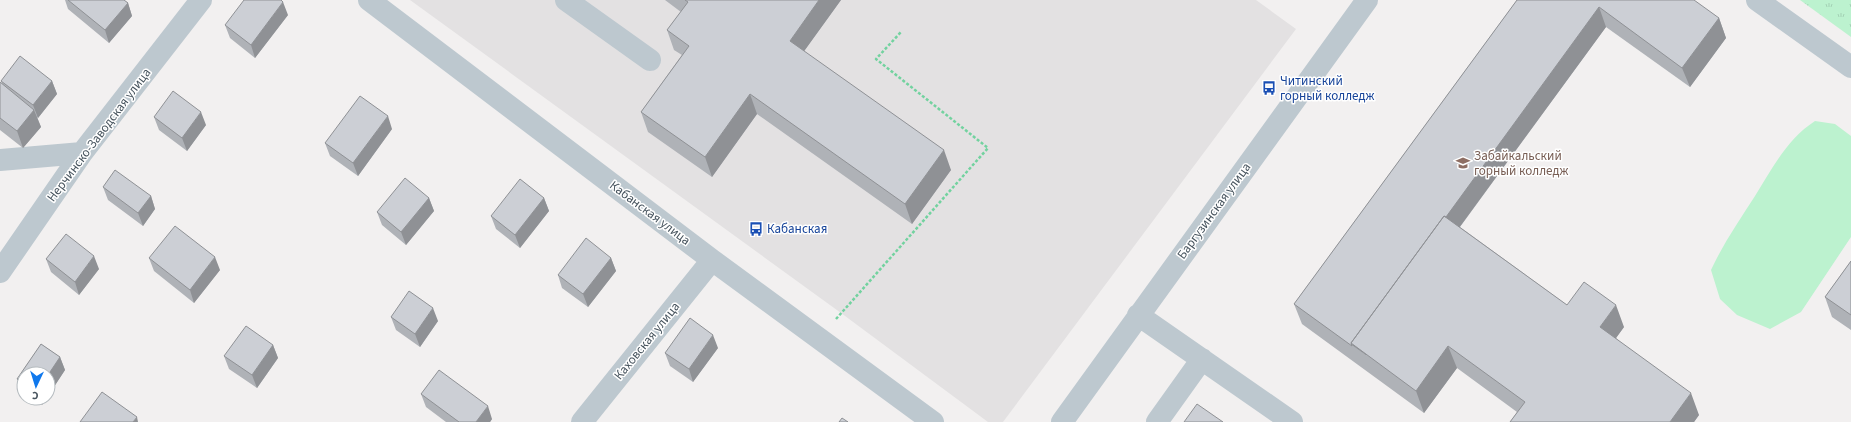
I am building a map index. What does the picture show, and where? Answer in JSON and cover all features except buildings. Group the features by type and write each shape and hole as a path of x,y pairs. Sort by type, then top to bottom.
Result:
{"street":[{"name":"Нерчинско-Заводская улица","path":"0,272 82,153 201,0"},
{"name":"Кабанская улица","path":"369,0 712,260 933,422"},
{"path":"566,0 650,60"},
{"path":"1757,0 1851,68"},
{"name":"Баргузинская улица","path":"1062,422 1359,3"},
{"path":"0,160 82,153"},
{"name":"Каховская улица","path":"582,422 712,260"},
{"path":"1138,314 1292,422"},
{"path":"1157,422 1202,359"}],"path":[{"path":"818,337 988,148 876,59 901,32"}],"shaded area":[{"path":"410,0 1256,0 1296,29 1003,422 988,422 841,313"}],"green space":[{"path":"1800,0 1851,0 1851,37"},
{"path":"1815,121 1835,124 1851,136 1851,237 1801,312 1770,329 1737,315 1720,299 1711,270 1721,251 1774,165 1796,137"}],"place":[{"name":"Читинский горный колледж","path":"1269,88"},
{"name":"Забайкальский горный колледж","path":"1463,163"},
{"name":"Кабанская","path":"756,229"}]}
